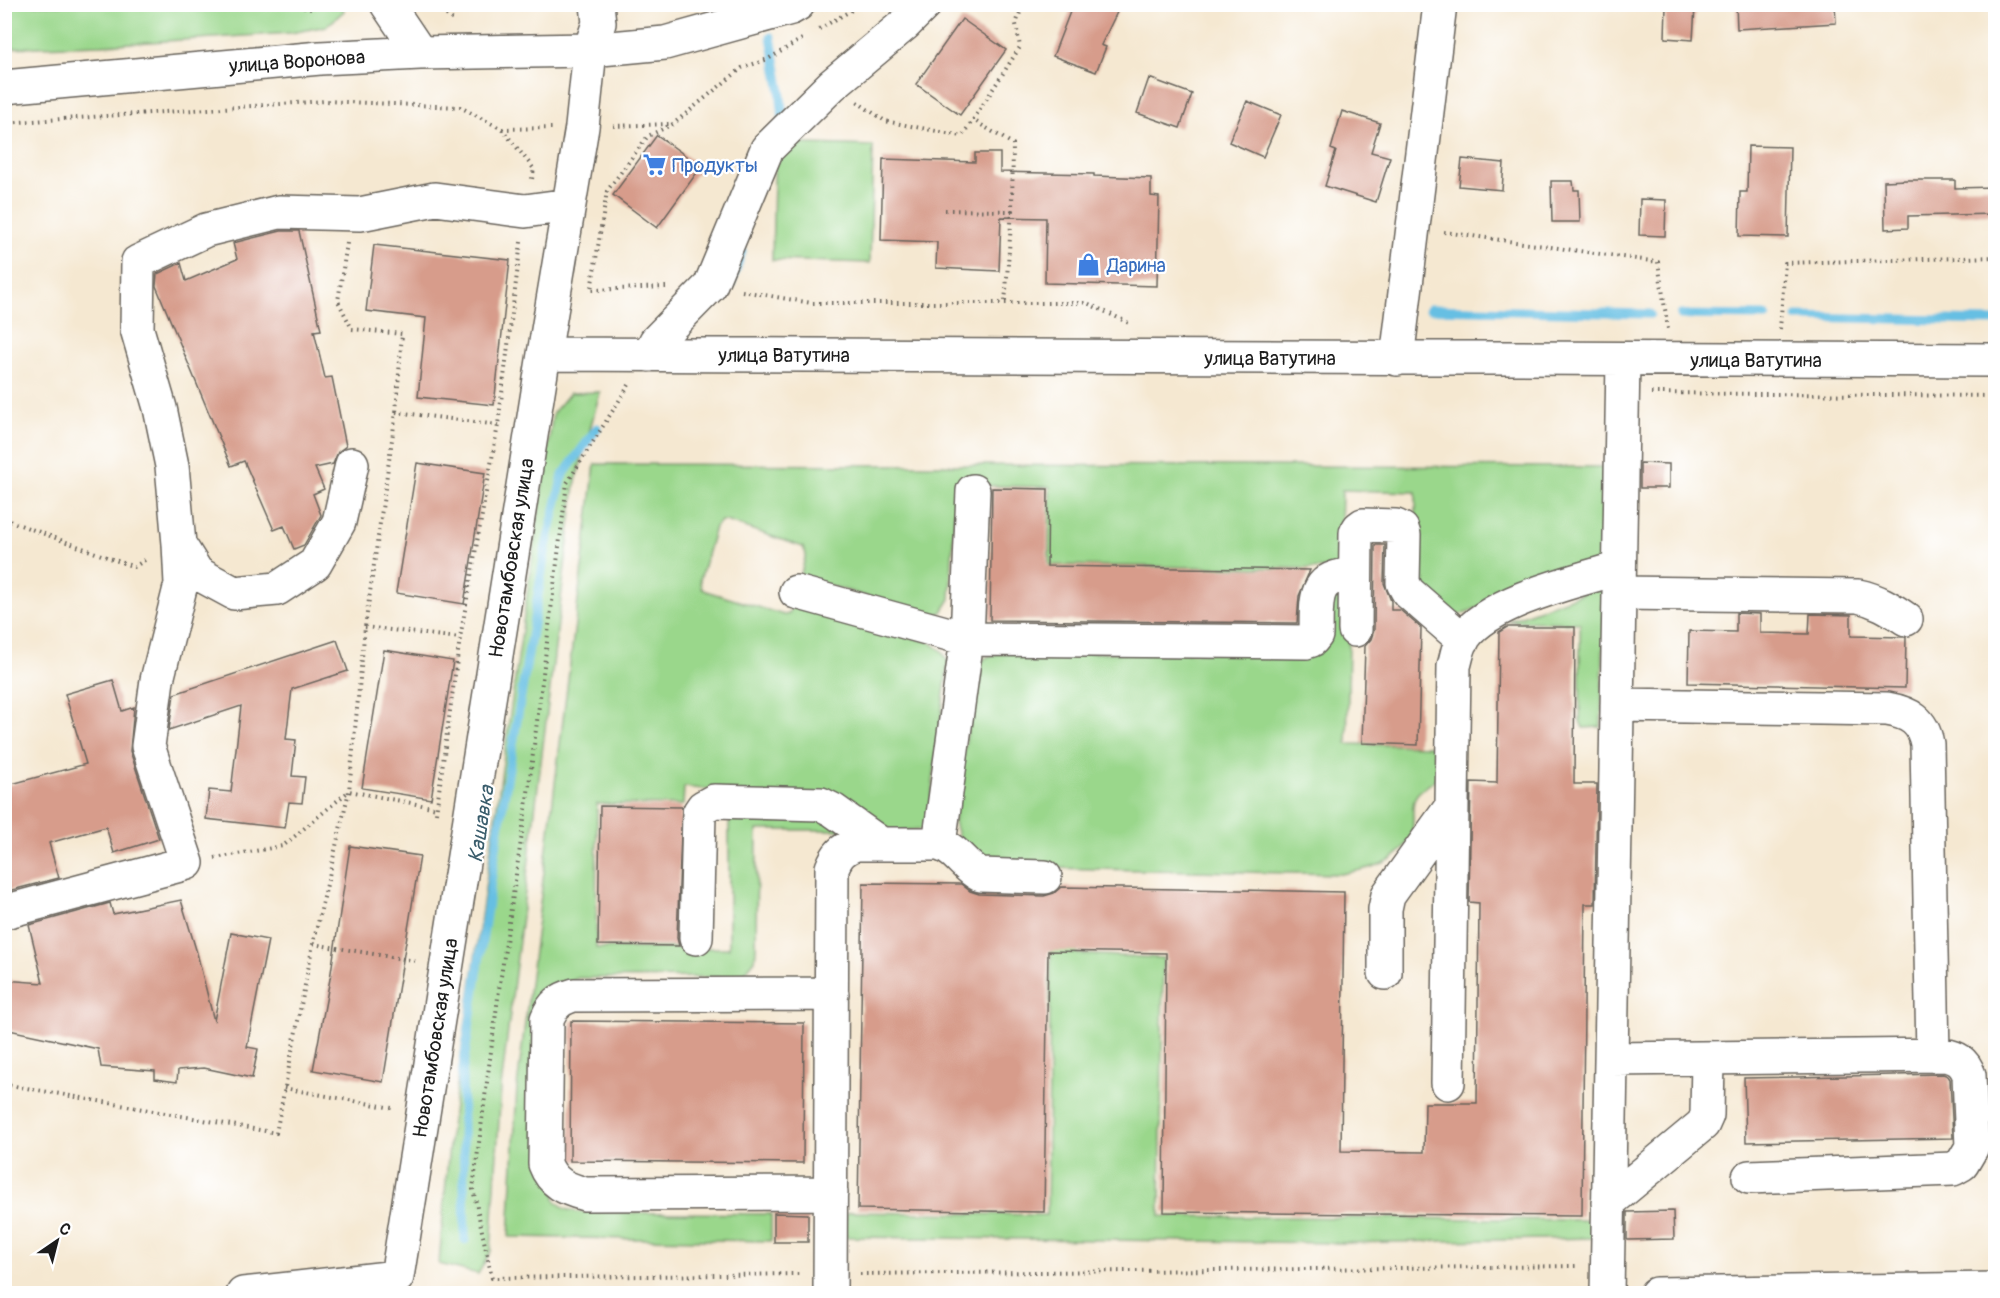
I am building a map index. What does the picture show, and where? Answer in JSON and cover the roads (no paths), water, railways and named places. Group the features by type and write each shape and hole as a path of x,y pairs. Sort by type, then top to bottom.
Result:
{"street":[{"path":"387,4 420,53"},
{"name":"Новотамбовская улица","path":"404,1285 544,354 582,127 590,50 599,23 597,4"},
{"path":"590,50 665,43 791,8 798,4"},
{"path":"649,355 656,341 710,286 767,148 832,85 905,24 924,4"},
{"path":"1397,358 1440,4"},
{"name":"улица Воронова","path":"4,87 320,58 420,53 590,50"},
{"path":"4,912 187,863 148,746 157,680 181,585 172,466 160,408 137,329 138,262 206,230 279,212 360,214 435,199 525,211 569,205"},
{"name":"улица Ватутина","path":"544,354 1995,360"},
{"path":"1607,1279 1623,360"},
{"path":"179,544 197,573 234,593 277,589 315,564 339,522 352,464"},
{"path":"939,844 967,639 973,491"},
{"path":"1355,630 1356,533 1363,525 1396,526 1402,529 1405,587 1463,640"},
{"path":"796,592 967,639 1306,642 1312,640 1316,635 1317,595 1320,588 1335,577 1356,576"},
{"path":"1448,1083 1454,666 1463,640 1476,625 1489,615 1551,589 1619,581 1858,596 1872,599 1889,607 1906,619"},
{"path":"1617,705 1887,709 1901,712 1914,719 1924,730 1927,744 1933,1055"},
{"path":"696,938 699,813 708,803 714,801 821,804 881,844"},
{"path":"1385,973 1385,909 1388,895 1452,806"},
{"path":"831,1284 832,868 836,856 845,848 856,844 939,844 950,848 971,870 980,875 1045,876"},
{"path":"831,1193 585,1194 560,1185 549,1176 545,1164 547,1019 552,1007 562,999 574,995 832,994"},
{"path":"1611,1059 1933,1055 1956,1057 1966,1065 1970,1075 1972,1147 1962,1164 1953,1169 1749,1177"},
{"path":"1608,1203 1703,1124 1707,1115 1708,1058"},
{"path":"243,1293 404,1285"},
{"path":"1656,1293 1995,1289"}],"waterway":[{"path":"771,37 780,87 783,121"},
{"path":"731,284 742,251"},
{"path":"1429,309 1650,314"},
{"path":"1681,315 1766,316"},
{"path":"1797,317 1996,321"},
{"name":"Кашавка","path":"465,1240 462,1074 500,822 546,547 563,475 597,428"}],"place":[{"name":"Продукты","path":"654,165"},
{"name":"Дарина","path":"1089,265"}]}
